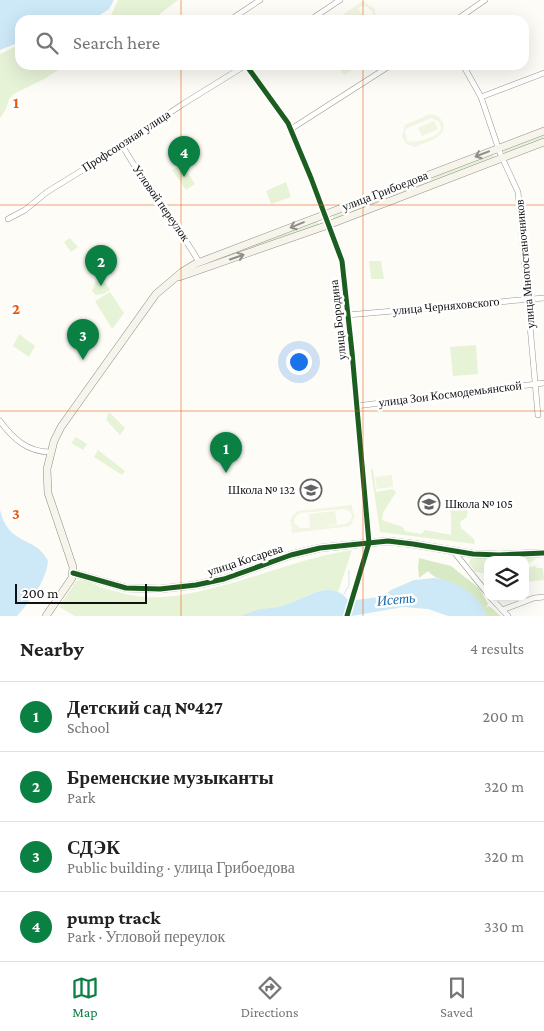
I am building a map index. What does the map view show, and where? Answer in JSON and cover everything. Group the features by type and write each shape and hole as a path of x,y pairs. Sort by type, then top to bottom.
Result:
{"main road":[{"name":"улица Грибоедова","path":"73,573 70,558 48,493 47,469 50,452 62,427 156,294 191,266 199,262 544,131"},
{"name":"улица Грибоедова","path":"174,279 328,224 544,142"},
{"name":"улица Косарева","path":"73,573 126,588 146,590 196,585 224,579 276,560 320,548 369,543 398,542 454,552 496,555 544,553"},
{"path":"46,616 72,578 73,573"}],"street":[{"path":"238,15 260,0"},
{"path":"318,15 340,0"},
{"path":"463,15 485,0"},
{"name":"Профсоюзная улица","path":"8,219 25,210 48,192 238,70"},
{"name":"улица Бородина","path":"250,70 291,128 342,261 369,543 347,616"},
{"path":"291,128 382,70"},
{"name":"улица Многостаночников","path":"466,70 481,97 498,148 518,192 538,415"},
{"path":"481,97 544,73"},
{"name":"Угловой переулок","path":"122,145 156,198 188,241 199,262"},
{"name":"улица Черняховского","path":"347,315 544,298"},
{"name":"улица Зои Космодемьянской","path":"356,406 544,383"},
{"path":"0,421 11,436 30,448 40,452 50,452"},
{"path":"454,552 484,589"},
{"path":"502,610 534,598 544,597"},
{"path":"494,601 508,616"}],"green space":[{"path":"118,0 178,0 158,15 111,15"},
{"path":"363,1 375,9 376,15 363,6 358,8 363,15 342,15"},
{"path":"15,46 15,70 58,70 14,94 9,99 6,109 0,118 0,54"},
{"path":"340,70 352,70 344,75"},
{"path":"430,114 436,115 441,119 444,128 435,139 415,147 405,143 402,135 405,125","holes":["431,118 438,121 441,129 436,135 420,141 407,141 405,131 407,128"]},
{"path":"434,121 438,129 422,136 418,128"},
{"path":"544,133 544,140 505,154 502,148"},
{"path":"492,152 495,159 334,220 332,214"},
{"path":"182,164 195,184 186,190 172,170"},
{"path":"286,182 291,197 271,204 266,191"},
{"path":"316,219 319,225 212,264 210,260"},
{"path":"70,238 78,247 71,252 64,242"},
{"path":"369,261 381,261 384,279 371,279"},
{"path":"96,281 104,281 110,290 96,295 92,291"},
{"path":"110,292 124,313 112,329 95,301"},
{"path":"19,334 35,346 29,357 13,346"},
{"path":"476,345 478,374 453,376 450,347"},
{"path":"109,412 125,428 120,435 106,420"},
{"path":"76,437 87,444 83,450 71,443"},
{"path":"98,450 125,471 122,475 94,457"},
{"path":"372,468 376,492 393,489 396,492 383,513 382,520 403,527 405,531 421,534 425,530 451,535 451,515 447,501 453,498 468,504 467,517 460,522 461,528 474,539 475,544 380,532"},
{"path":"392,475 393,487 377,489 375,477"},
{"path":"352,505 355,517 350,526 292,533 291,519 298,511","holes":["344,509 352,515 351,520 346,524 318,527 337,524 335,511 309,514 310,528 300,528 294,523 295,517 300,513"]},
{"path":"352,550 338,592 320,591 288,604 239,616 75,616 59,607 76,581 80,580 134,596 164,597 212,589 305,561"},
{"path":"419,558 451,566 480,589 484,601 488,604 486,608 489,606 501,616 485,616 481,605 468,592 436,577 428,571 419,578"},
{"path":"471,558 484,558 484,573 475,572 469,563"},
{"path":"529,558 536,559 529,563"},
{"path":"529,566 543,568 544,580 529,582"}],"water":[{"path":"0,0 114,0 109,9 100,15 15,15 15,44 0,50"},
{"path":"0,510 9,530 36,547 48,561 41,584 17,616 0,616"},
{"name":"Исеть","path":"435,578 450,582 473,595 483,608 485,616 448,616 428,609 403,607 352,616 239,616 282,606 326,590 340,593 347,599 357,600 384,596 391,590 414,580"}],"waterway":[{"path":"344,594 349,585 349,571"}],"cycle path":[{"path":"250,70 288,123 342,261 369,543 347,616"},
{"path":"73,573 126,588 160,589 196,585 224,579 291,555 320,548 388,541 473,554 544,553"}],"place":[{"name":"pump track","path":"184,177"},
{"name":"Бременские музыканты","path":"101,286"},
{"name":"СДЭК","path":"83,360"},
{"name":"Детский сад №427","path":"226,473"},
{"name":"Школа № 132","path":"311,490"},
{"name":"Школа № 105","path":"429,504"}]}
